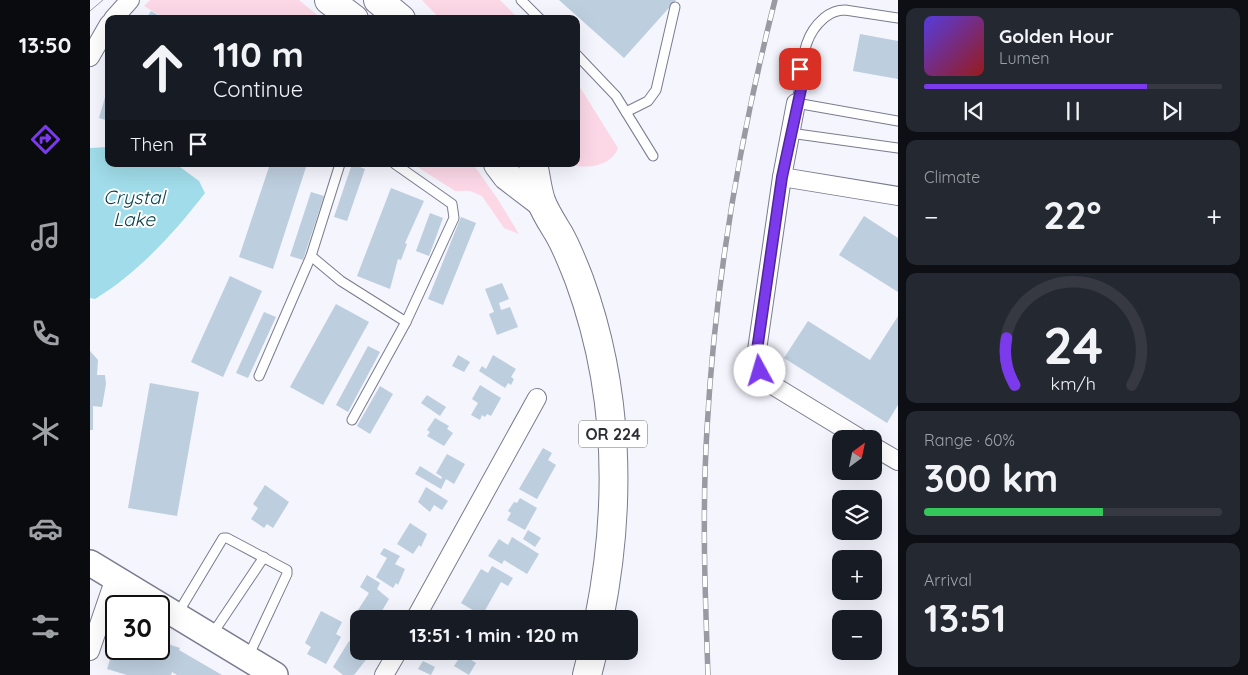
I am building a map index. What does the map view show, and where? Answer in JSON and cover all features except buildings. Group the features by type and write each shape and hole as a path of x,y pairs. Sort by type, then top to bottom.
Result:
{"highway":[{"path":"330,0 349,15"},
{"path":"378,0 396,15"},
{"name":"OR 224","path":"500,167 507,176 541,202"},
{"name":"OR 224","path":"534,167 541,202 562,239 592,318 609,396 613,434 613,514 600,610"},
{"path":"587,675 591,660"}],"main road":[{"path":"90,563 275,675"}],"street":[{"path":"117,15 130,0"},
{"path":"90,57 105,32"},
{"path":"796,103 782,177 756,357 760,371 769,383 846,430"},
{"path":"782,177 898,196"},
{"path":"421,610 537,398"},
{"path":"882,452 898,461"},
{"path":"90,651 115,578"},
{"path":"384,675 393,660"}],"lane":[{"path":"521,0 536,15"},
{"path":"626,112 648,101 656,90 675,7"},
{"path":"898,18 838,10 822,20 808,35 800,69 801,89 796,103 898,121"},
{"path":"580,58 599,75 626,112 652,156"},
{"path":"790,133 898,148"},
{"path":"258,376 311,256 339,167"},
{"path":"352,420 406,322 454,218 452,204 399,167"},
{"path":"311,256 341,281 406,322"},
{"path":"176,615 223,538 227,538 286,570 287,574 247,658"},
{"path":"211,636 264,557"}],"shaded area":[{"path":"150,0 299,0 317,15 160,15 144,6"},
{"path":"422,0 500,0 515,15 436,15"},
{"path":"580,87 618,148 615,154 604,163 580,167"},
{"path":"418,167 475,167 519,234 504,228 482,196 470,191 455,191"}],"water":[{"name":"Crystal Lake","path":"105,147 105,167 180,167 199,181 205,193 155,251 126,277 95,299 90,298 90,148"}],"tram line":[{"path":"90,11 103,0"}],"railway":[{"path":"708,675 704,521 707,429 716,321 730,213 750,106 775,0"}],"route":[{"path":"760,371 756,357 782,177 796,103 801,89 800,69"}]}
